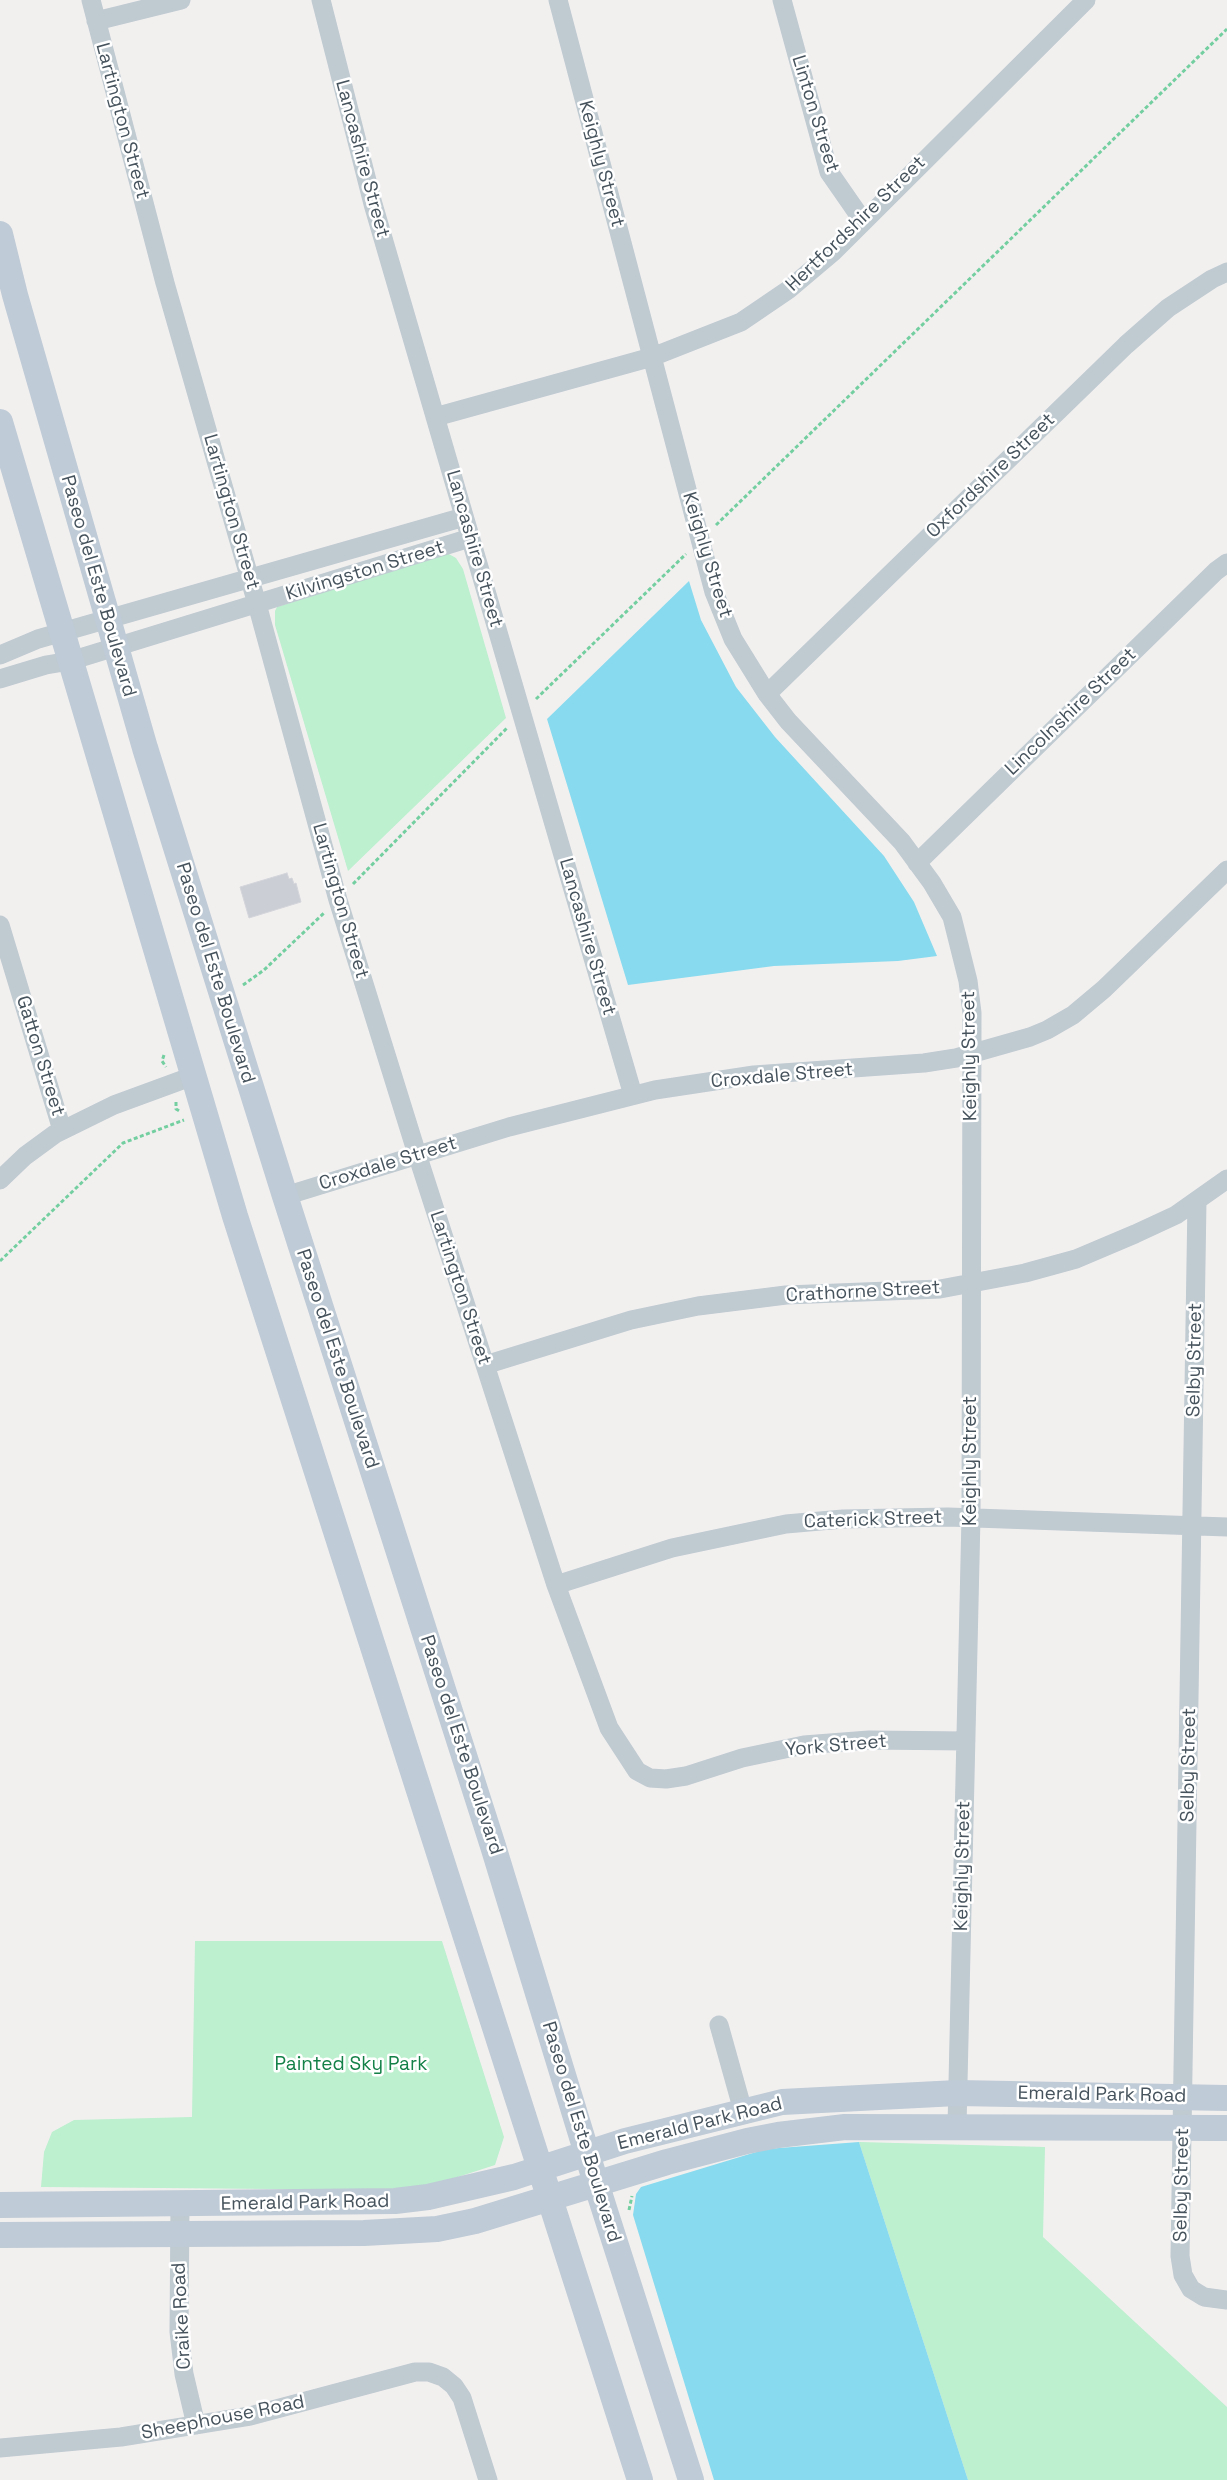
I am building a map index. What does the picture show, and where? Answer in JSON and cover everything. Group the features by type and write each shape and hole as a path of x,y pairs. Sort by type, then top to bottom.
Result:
{"main road":[{"name":"Paseo del Este Boulevard","path":"0,234 15,295 145,748 285,1196 493,1846 596,2183 691,2480"},
{"path":"0,422 204,1112 640,2480"},
{"name":"Emerald Park Road","path":"0,2205 395,2202 461,2191 540,2169 625,2141 782,2102 957,2093 1227,2098"},
{"name":"Emerald Park Road","path":"0,2235 364,2233 437,2229 475,2221 667,2162 778,2135 845,2127 1227,2128"}],"street":[{"name":"Lartington Street","path":"91,0 164,283 250,579 338,900 417,1154 556,1585 609,1728 636,1771 650,1778"},
{"path":"96,21 181,0"},
{"name":"Lancashire Street","path":"321,0 373,204 633,1095"},
{"name":"Keighly Street","path":"558,0 714,592 730,631 766,694 788,721 902,842 932,883 952,917 969,989 972,1013 971,1517 957,2126"},
{"name":"Linton Street","path":"782,0 829,172 863,221"},
{"name":"Hertfordshire Street","path":"435,417 652,357 741,322 788,290 833,252 1086,0"},
{"name":"Oxfordshire Street","path":"766,694 1126,345 1168,308 1212,279 1227,272"},
{"name":"Kilvingston Street","path":"0,655 38,639 464,517"},
{"name":"Kilvingston Street","path":"0,679 46,665 70,661 470,538"},
{"name":"Lincolnshire Street","path":"917,863 1216,571 1227,564"},
{"name":"Croxdale Street","path":"285,1196 417,1154 633,1095 754,1076 893,1067 924,1063 971,1054 1030,1037 1047,1030 1073,1015 1104,989 1227,870"},
{"name":"Gatton Street","path":"0,925 62,1130"},
{"path":"0,1180 25,1156 62,1130 114,1105 193,1076"},
{"name":"Crathorne Street","path":"485,1365 622,1322 698,1306 786,1295 940,1289 1025,1273 1076,1259 1176,1215 1227,1179"},
{"name":"Selby Street","path":"1197,1201 1180,2256 1183,2275 1191,2289 1204,2297 1227,2300"},
{"name":"Caterick Street","path":"556,1585 672,1548 786,1524 843,1519 971,1517 1227,1527"},
{"name":"York Street","path":"650,1778 666,1779 686,1776 742,1758 804,1745 870,1740 966,1741"},
{"path":"719,2025 743,2111"},
{"name":"Craike Road","path":"180,2205 179,2332 184,2374 196,2424"},
{"name":"Sheephouse Road","path":"0,2448 121,2437 250,2416 415,2372 429,2372 442,2377 454,2386 462,2398 488,2480"}],"path":[{"path":"236,990 264,970 338,900 522,713 1227,29"},
{"path":"0,1261 123,1143 204,1112"}],"green space":[{"path":"447,553 456,558 463,569 506,718 348,871 275,625 275,611 277,607"},
{"name":"Painted Sky Park","path":"195,1941 442,1941 504,2137 495,2165 427,2187 392,2190 41,2187 44,2152 52,2132 74,2120 192,2117"},
{"path":"859,2142 1045,2147 1043,2237 1227,2407 1227,2480 968,2480"}],"water":[{"path":"689,581 701,620 736,687 775,737 884,856 914,902 937,956 898,961 774,966 628,985 547,719"},
{"path":"859,2142 968,2480 714,2480 633,2215 636,2194 641,2187 766,2149"}],"building":[{"path":"287,873 289,879 292,878 294,884 296,883 301,902 249,918 240,887"}]}
